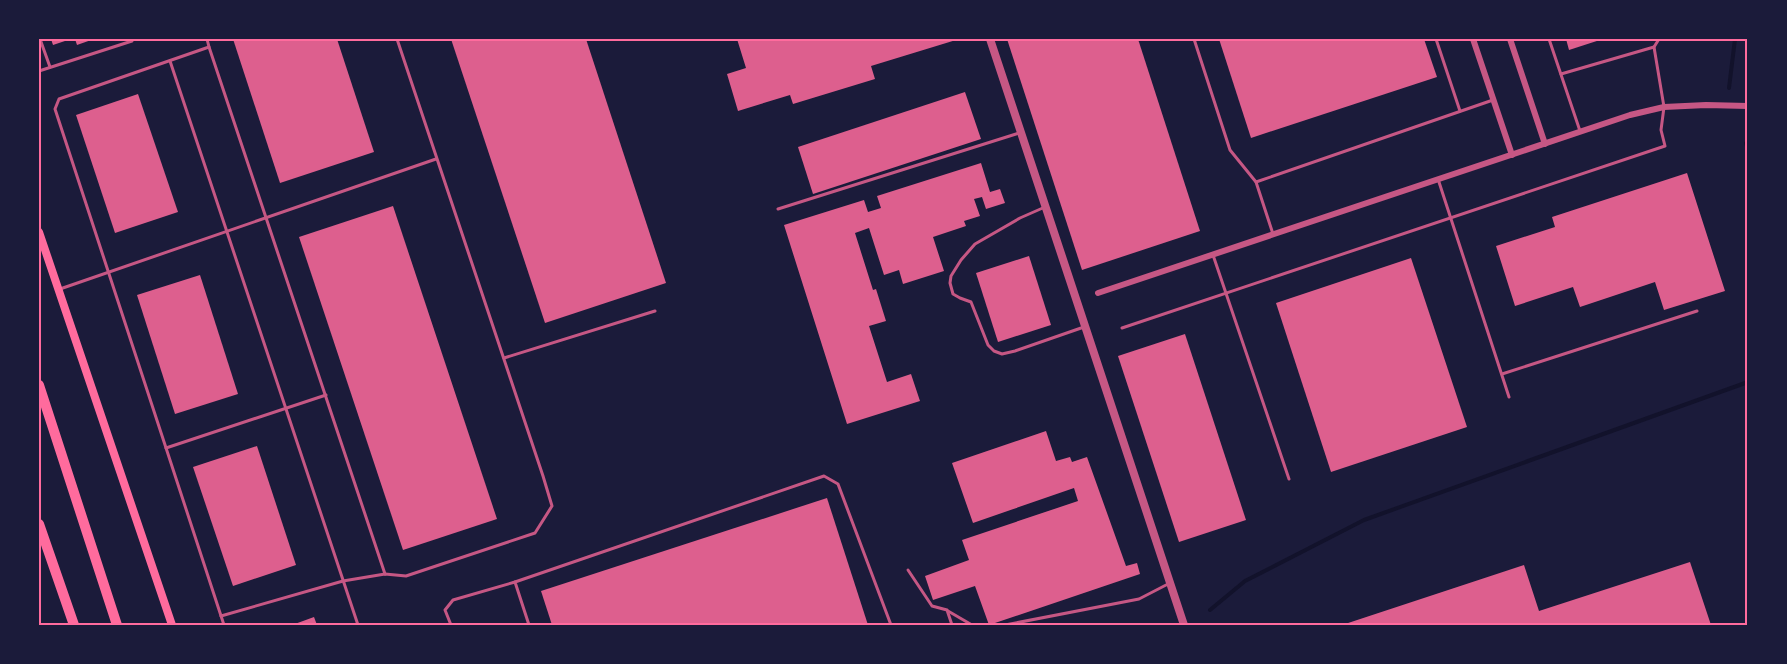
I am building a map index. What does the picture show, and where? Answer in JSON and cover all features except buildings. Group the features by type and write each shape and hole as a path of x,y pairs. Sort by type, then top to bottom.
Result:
{"highway":[{"path":"39,385 117,625"},
{"path":"39,524 74,625"}],"main road":[{"path":"39,232 172,625"}],"street":[{"path":"990,39 1184,625"},
{"path":"1473,39 1512,155"},
{"path":"1510,39 1545,144"},
{"path":"1098,293 1630,116 1664,107 1748,106"}],"lane":[{"path":"40,39 50,67"},
{"path":"39,71 132,41 132,39"},
{"path":"207,39 385,574"},
{"path":"221,616 343,581 385,574 406,576 535,533 552,506 397,39"},
{"path":"1194,39 1230,150 1256,182 1273,234"},
{"path":"1436,39 1460,111"},
{"path":"1550,39 1580,132"},
{"path":"1122,328 1665,146 1661,130 1664,107 1654,47 1659,39"},
{"path":"209,46 170,62 59,99 55,109 224,625"},
{"path":"1561,74 1654,47"},
{"path":"170,62 358,625"},
{"path":"1256,182 1494,100"},
{"path":"778,209 1021,133"},
{"path":"58,289 437,159"},
{"path":"1438,179 1509,397"},
{"path":"1046,206 975,244 951,276 953,294 971,302 988,345 994,351 1002,354 1086,326"},
{"path":"1213,255 1289,479"},
{"path":"504,358 655,311"},
{"path":"1502,374 1697,311"},
{"path":"166,448 326,395"},
{"path":"450,625 445,610 453,600 515,582 824,476 838,484 891,625"},
{"path":"908,570 932,606 947,610 972,625"},
{"path":"515,582 529,625"},
{"path":"1005,625 1139,599 1170,583"},
{"path":"947,610 952,625"}],"waterway":[{"path":"1729,88 1735,39"},
{"path":"1746,143 1748,150"},
{"path":"1210,610 1245,581 1364,520 1748,382"}]}
